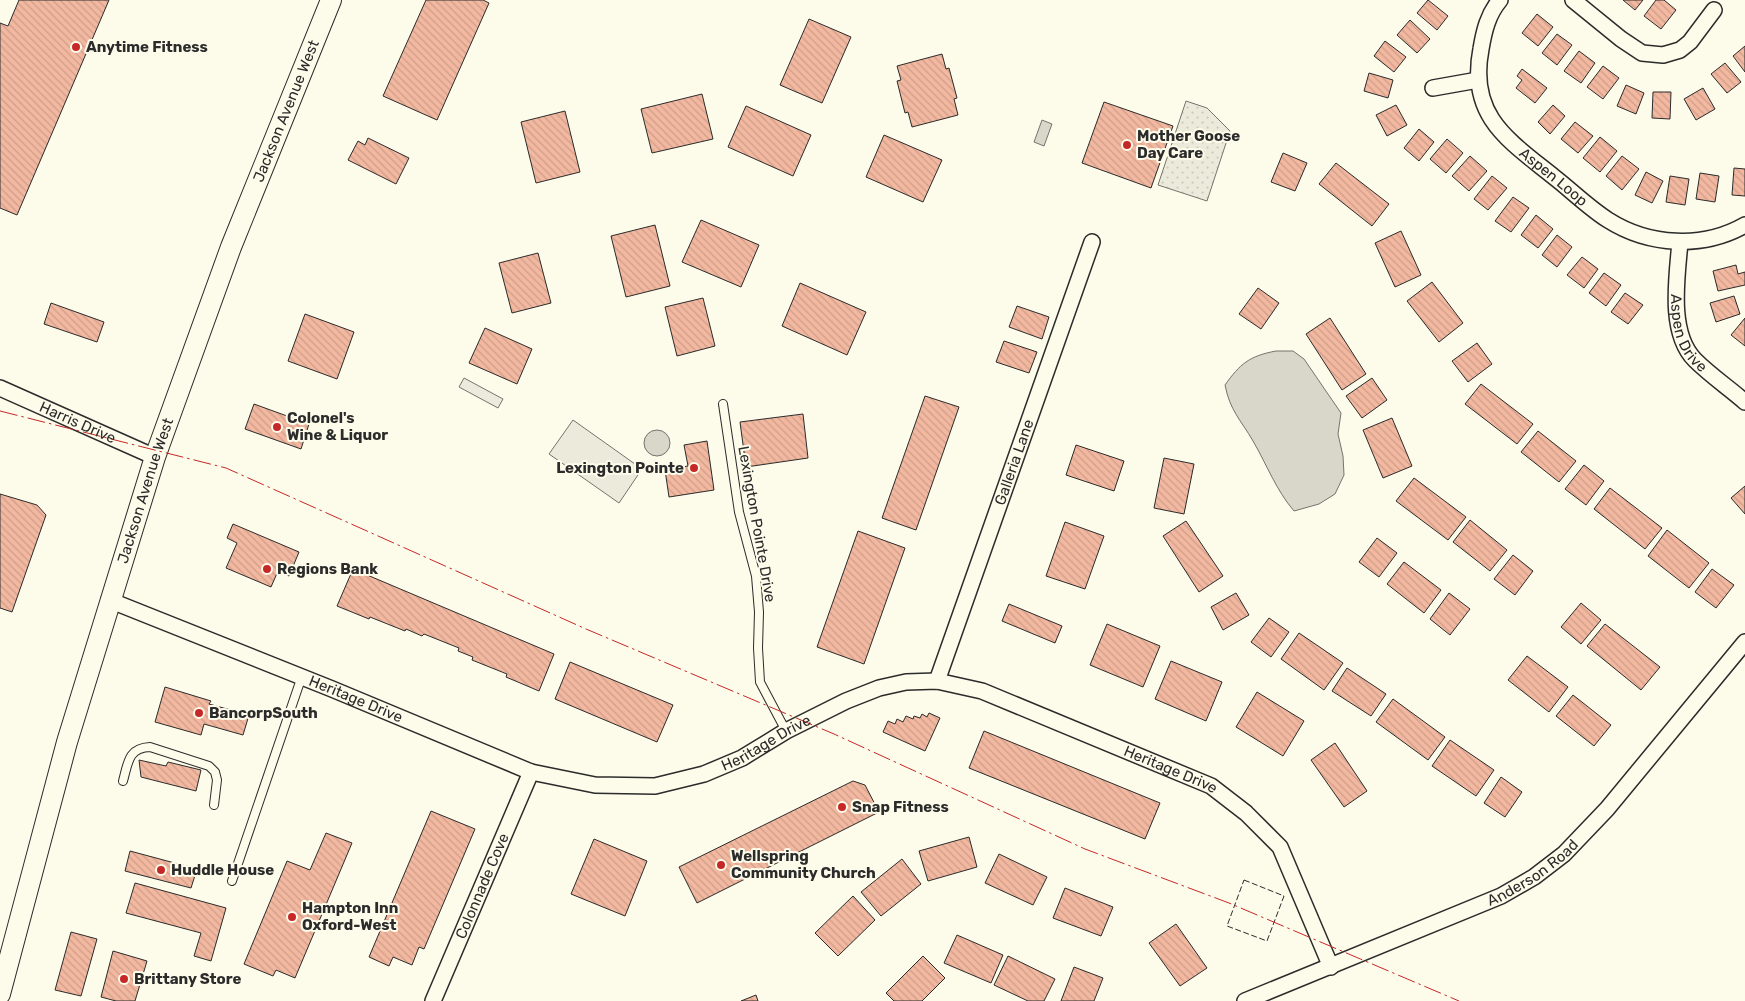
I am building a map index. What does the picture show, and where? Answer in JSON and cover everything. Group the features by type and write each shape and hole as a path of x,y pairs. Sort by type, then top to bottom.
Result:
{"main road":[{"name":"Jackson Avenue West","path":"0,994 67,742 155,456 231,248 332,0"}],"street":[{"name":"Aspen Loop","path":"1500,0 1485,27 1478,80 1484,106 1494,124 1513,144 1608,220 1634,233 1680,242 1709,240 1745,225"},
{"path":"1573,0 1621,39 1642,53 1663,55 1680,50 1690,42 1714,10"},
{"path":"1434,88 1478,80"},
{"name":"Galleria Lane","path":"937,681 1092,242"},
{"name":"Aspen Drive","path":"1680,242 1676,284 1676,316 1681,336 1693,359 1745,402"},
{"name":"Harris Drive","path":"0,388 155,456"},
{"name":"Heritage Drive","path":"110,600 302,676 531,772 594,785 655,786 704,774 742,758 786,731 851,698 879,688 906,682 937,681 982,691 1211,786 1246,813 1280,847 1330,967"},
{"name":"Anderson Road","path":"1245,1001 1501,896 1534,877 1564,854 1607,810 1745,642"},
{"name":"Colonnade Cove","path":"433,1001 531,772"}],"lane":[{"name":"Lexington Pointe Drive","path":"723,404 739,512 756,576 759,612 758,648 760,682 786,731"},
{"path":"232,881 302,676"},
{"path":"124,781 128,762 133,752 141,748 150,747 209,766 215,772 217,780 214,805"}],"shaded area":[{"path":"1186,101 1207,108 1230,131 1207,201 1158,185"},
{"path":"1042,120 1052,124 1044,146 1034,142"},
{"path":"1276,351 1293,351 1304,359 1341,413 1338,434 1343,456 1344,475 1335,494 1319,504 1294,511 1277,486 1233,409 1225,385 1241,366 1252,358"},
{"path":"464,378 503,399 498,408 459,387"},
{"path":"573,420 642,469 619,503 549,454"},
{"path":"657,430 666,434 670,443 666,452 657,456 648,452 644,443 648,434"}],"building":[{"path":"19,0 109,0 17,215 0,208 0,23 8,26"},
{"path":"426,0 483,0 489,3 437,120 383,96"},
{"path":"1428,0 1448,16 1437,30 1417,13"},
{"path":"1623,0 1643,0 1635,10"},
{"path":"1656,0 1664,0 1676,10 1661,29 1644,16"},
{"path":"1537,14 1553,27 1538,46 1522,33"},
{"path":"809,19 851,37 822,103 780,85"},
{"path":"1410,20 1430,39 1417,53 1397,35"},
{"path":"1557,34 1572,45 1557,65 1542,53"},
{"path":"1385,41 1406,57 1394,72 1374,56"},
{"path":"1745,46 1745,72 1733,56"},
{"path":"1579,51 1595,63 1581,83 1564,71"},
{"path":"942,54 946,69 949,68 957,98 954,99 958,115 912,127 908,112 905,113 897,81 901,80 897,66"},
{"path":"1725,63 1741,82 1727,93 1711,74"},
{"path":"1603,66 1619,78 1603,99 1587,87"},
{"path":"1522,69 1547,88 1535,103 1516,88 1522,80 1517,76"},
{"path":"1369,73 1393,80 1388,98 1364,91"},
{"path":"1626,85 1644,93 1636,114 1617,106"},
{"path":"1703,88 1715,109 1696,120 1684,99"},
{"path":"1653,92 1671,92 1670,119 1652,118"},
{"path":"702,94 713,139 652,153 641,109"},
{"name":"Mother Goose Day Care","path":"1104,102 1173,126 1151,188 1082,163"},
{"path":"1396,105 1407,125 1387,136 1376,115"},
{"path":"1553,105 1565,116 1550,134 1538,122"},
{"path":"746,106 811,135 793,176 728,147"},
{"path":"565,111 580,172 536,183 521,122"},
{"path":"1575,122 1593,136 1578,153 1561,139"},
{"path":"1419,129 1434,142 1419,161 1404,148"},
{"path":"884,135 942,160 923,202 866,177"},
{"path":"1600,137 1617,151 1600,172 1583,158"},
{"path":"368,138 409,158 396,184 348,160 358,141 365,145"},
{"path":"1447,139 1463,153 1446,173 1430,159"},
{"path":"1283,153 1307,163 1295,191 1271,182"},
{"path":"1470,156 1487,171 1469,191 1452,176"},
{"path":"1622,156 1639,169 1622,190 1606,176"},
{"path":"1336,163 1389,204 1372,226 1319,184"},
{"path":"1734,168 1745,169 1745,196 1732,195"},
{"path":"1646,172 1663,181 1652,203 1635,195"},
{"path":"1700,173 1719,176 1715,202 1696,199"},
{"path":"1492,176 1507,188 1488,210 1474,199"},
{"path":"1670,176 1689,179 1685,205 1666,202"},
{"path":"1513,197 1529,208 1511,232 1495,221"},
{"path":"1536,215 1553,229 1538,248 1521,235"},
{"path":"701,220 759,245 741,287 682,262"},
{"path":"655,225 670,286 626,297 611,236"},
{"path":"1401,231 1421,275 1395,287 1375,243"},
{"path":"1557,235 1572,247 1557,267 1542,255"},
{"path":"538,253 551,303 512,313 499,263"},
{"path":"1582,257 1598,269 1584,288 1567,275"},
{"path":"1736,265 1738,274 1745,272 1745,285 1718,291 1713,271"},
{"path":"1604,273 1621,285 1606,306 1589,293"},
{"path":"1432,282 1463,323 1439,342 1407,301"},
{"path":"800,283 866,312 847,355 782,326"},
{"path":"1258,288 1279,303 1261,329 1239,314"},
{"path":"1625,293 1643,305 1628,324 1611,312"},
{"path":"1734,296 1740,314 1716,322 1710,303"},
{"path":"703,298 715,346 677,356 665,307"},
{"path":"51,303 104,322 97,342 44,324"},
{"path":"1017,306 1049,317 1042,339 1009,327"},
{"path":"305,314 354,332 337,379 288,361"},
{"path":"1330,318 1366,374 1342,390 1306,334"},
{"path":"1745,318 1745,346 1731,335"},
{"path":"485,328 532,349 517,384 469,363"},
{"path":"1004,341 1037,352 1029,373 996,362"},
{"path":"1477,343 1492,364 1468,382 1452,361"},
{"path":"1372,378 1387,400 1362,418 1346,396"},
{"path":"1481,384 1533,424 1517,444 1465,404"},
{"path":"925,396 959,407 916,530 882,518"},
{"name":"Colonel's Wine & Liquor","path":"254,404 309,424 301,449 245,429"},
{"path":"803,414 808,458 746,467 740,422"},
{"path":"1392,418 1412,466 1383,478 1363,430"},
{"path":"1538,431 1576,461 1559,482 1521,452"},
{"name":"Lexington Pointe","path":"707,441 714,490 669,497 665,470 688,466 684,445"},
{"path":"1076,445 1124,461 1114,491 1066,475"},
{"path":"1164,458 1194,464 1184,514 1154,508"},
{"path":"1584,465 1604,481 1586,505 1565,489"},
{"path":"1414,478 1466,517 1448,540 1396,501"},
{"path":"1745,486 1745,514 1731,498"},
{"path":"1610,488 1662,528 1645,549 1594,509"},
{"path":"0,494 37,505 46,515 12,612 0,608"},
{"path":"1470,520 1507,550 1490,571 1453,542"},
{"path":"1186,521 1223,576 1199,592 1163,536"},
{"path":"1065,522 1104,536 1085,589 1046,576"},
{"path":"233,524 299,552 289,576 278,571 271,587 226,568 237,543 227,538"},
{"path":"1667,530 1709,563 1689,588 1648,556"},
{"path":"858,531 905,548 864,664 817,647"},
{"path":"1377,538 1397,553 1379,577 1359,562"},
{"path":"1513,555 1533,571 1515,595 1494,579"},
{"path":"1404,562 1441,590 1424,613 1387,584"},
{"path":"353,569 554,654 539,691 506,677 507,674 472,660 473,657 458,651 459,648 424,634 422,636 370,617 369,619 337,606"},
{"path":"1712,569 1734,585 1716,608 1695,592"},
{"path":"1236,593 1249,615 1223,630 1211,607"},
{"path":"1449,593 1470,609 1450,635 1430,619"},
{"path":"1581,603 1601,620 1581,644 1561,627"},
{"path":"1009,604 1062,626 1055,643 1002,621"},
{"path":"1269,618 1289,632 1271,657 1251,642"},
{"path":"1107,624 1160,646 1143,687 1090,665"},
{"path":"1605,624 1660,667 1641,690 1587,646"},
{"path":"1299,633 1343,663 1324,690 1281,659"},
{"path":"1527,656 1568,687 1549,712 1508,680"},
{"path":"1171,661 1222,682 1206,721 1155,699"},
{"path":"570,662 673,705 657,742 555,699"},
{"path":"1347,668 1386,694 1371,716 1332,691"},
{"name":"BancorpSouth","path":"165,687 211,701 209,704 249,715 243,735 204,724 201,735 155,722"},
{"path":"1257,692 1304,721 1283,756 1236,727"},
{"path":"1573,695 1611,725 1594,746 1556,716"},
{"path":"1393,699 1445,737 1428,760 1376,722"},
{"path":"929,713 940,718 925,751 883,732 888,721 895,724 897,719 903,722 906,716 913,719 914,716 920,718 922,714 927,717"},
{"path":"984,731 1160,803 1145,839 969,768"},
{"path":"1450,740 1494,770 1476,796 1432,766"},
{"path":"1335,743 1367,791 1344,807 1311,760"},
{"path":"139,760 166,766 168,762 201,770 196,791 141,777"},
{"path":"1501,777 1522,792 1505,817 1484,803"},
{"path":"853,781 865,785 879,812 697,903 679,867"},
{"path":"431,811 475,829 424,949 419,947 412,965 393,957 389,966 369,957"},
{"name":"Hampton Inn Oxford-West","path":"326,833 352,843 295,978 276,970 273,976 244,964 287,861 310,870"},
{"path":"969,837 977,867 928,881 919,851"},
{"path":"594,839 647,861 625,916 571,894"},
{"name":"Huddle House","path":"130,851 197,869 191,888 125,871"},
{"path":"999,854 1047,877 1033,905 985,883"},
{"path":"902,859 921,884 881,916 861,892"},
{"path":"135,883 226,908 211,961 194,956 201,933 126,913"},
{"path":"1065,888 1113,907 1101,936 1053,918"},
{"path":"853,896 875,920 838,956 815,933"},
{"path":"1176,924 1207,968 1180,986 1149,943"},
{"path":"71,932 97,939 81,996 55,990"},
{"path":"957,935 1003,955 991,983 944,963"},
{"name":"Brittany Store","path":"113,951 147,961 135,1001 116,1001 101,997"},
{"path":"923,956 945,978 922,1001 894,1001 886,993"},
{"path":"1008,956 1055,979 1044,1001 1028,1001 994,985"},
{"path":"1074,967 1103,978 1094,1001 1061,1001"},
{"path":"756,995 758,1001 741,1001"}],"fence":[{"path":"1244,880 1284,896 1267,941 1227,926 1244,880"}],"power":[{"path":"0,411 226,468 586,629 834,734 1085,849 1229,903 1459,1001"}],"place":[{"name":"Anytime Fitness","path":"76,47"},
{"name":"Mother Goose Day Care","path":"1127,145"},
{"name":"Colonel's Wine & Liquor","path":"277,427"},
{"name":"Lexington Pointe","path":"694,468"},
{"name":"Regions Bank","path":"267,569"},
{"name":"BancorpSouth","path":"199,713"},
{"name":"Snap Fitness","path":"842,807"},
{"name":"Wellspring Community Church","path":"721,865"},
{"name":"Huddle House","path":"161,870"},
{"name":"Hampton Inn Oxford-West","path":"292,917"},
{"name":"Brittany Store","path":"124,979"}]}
